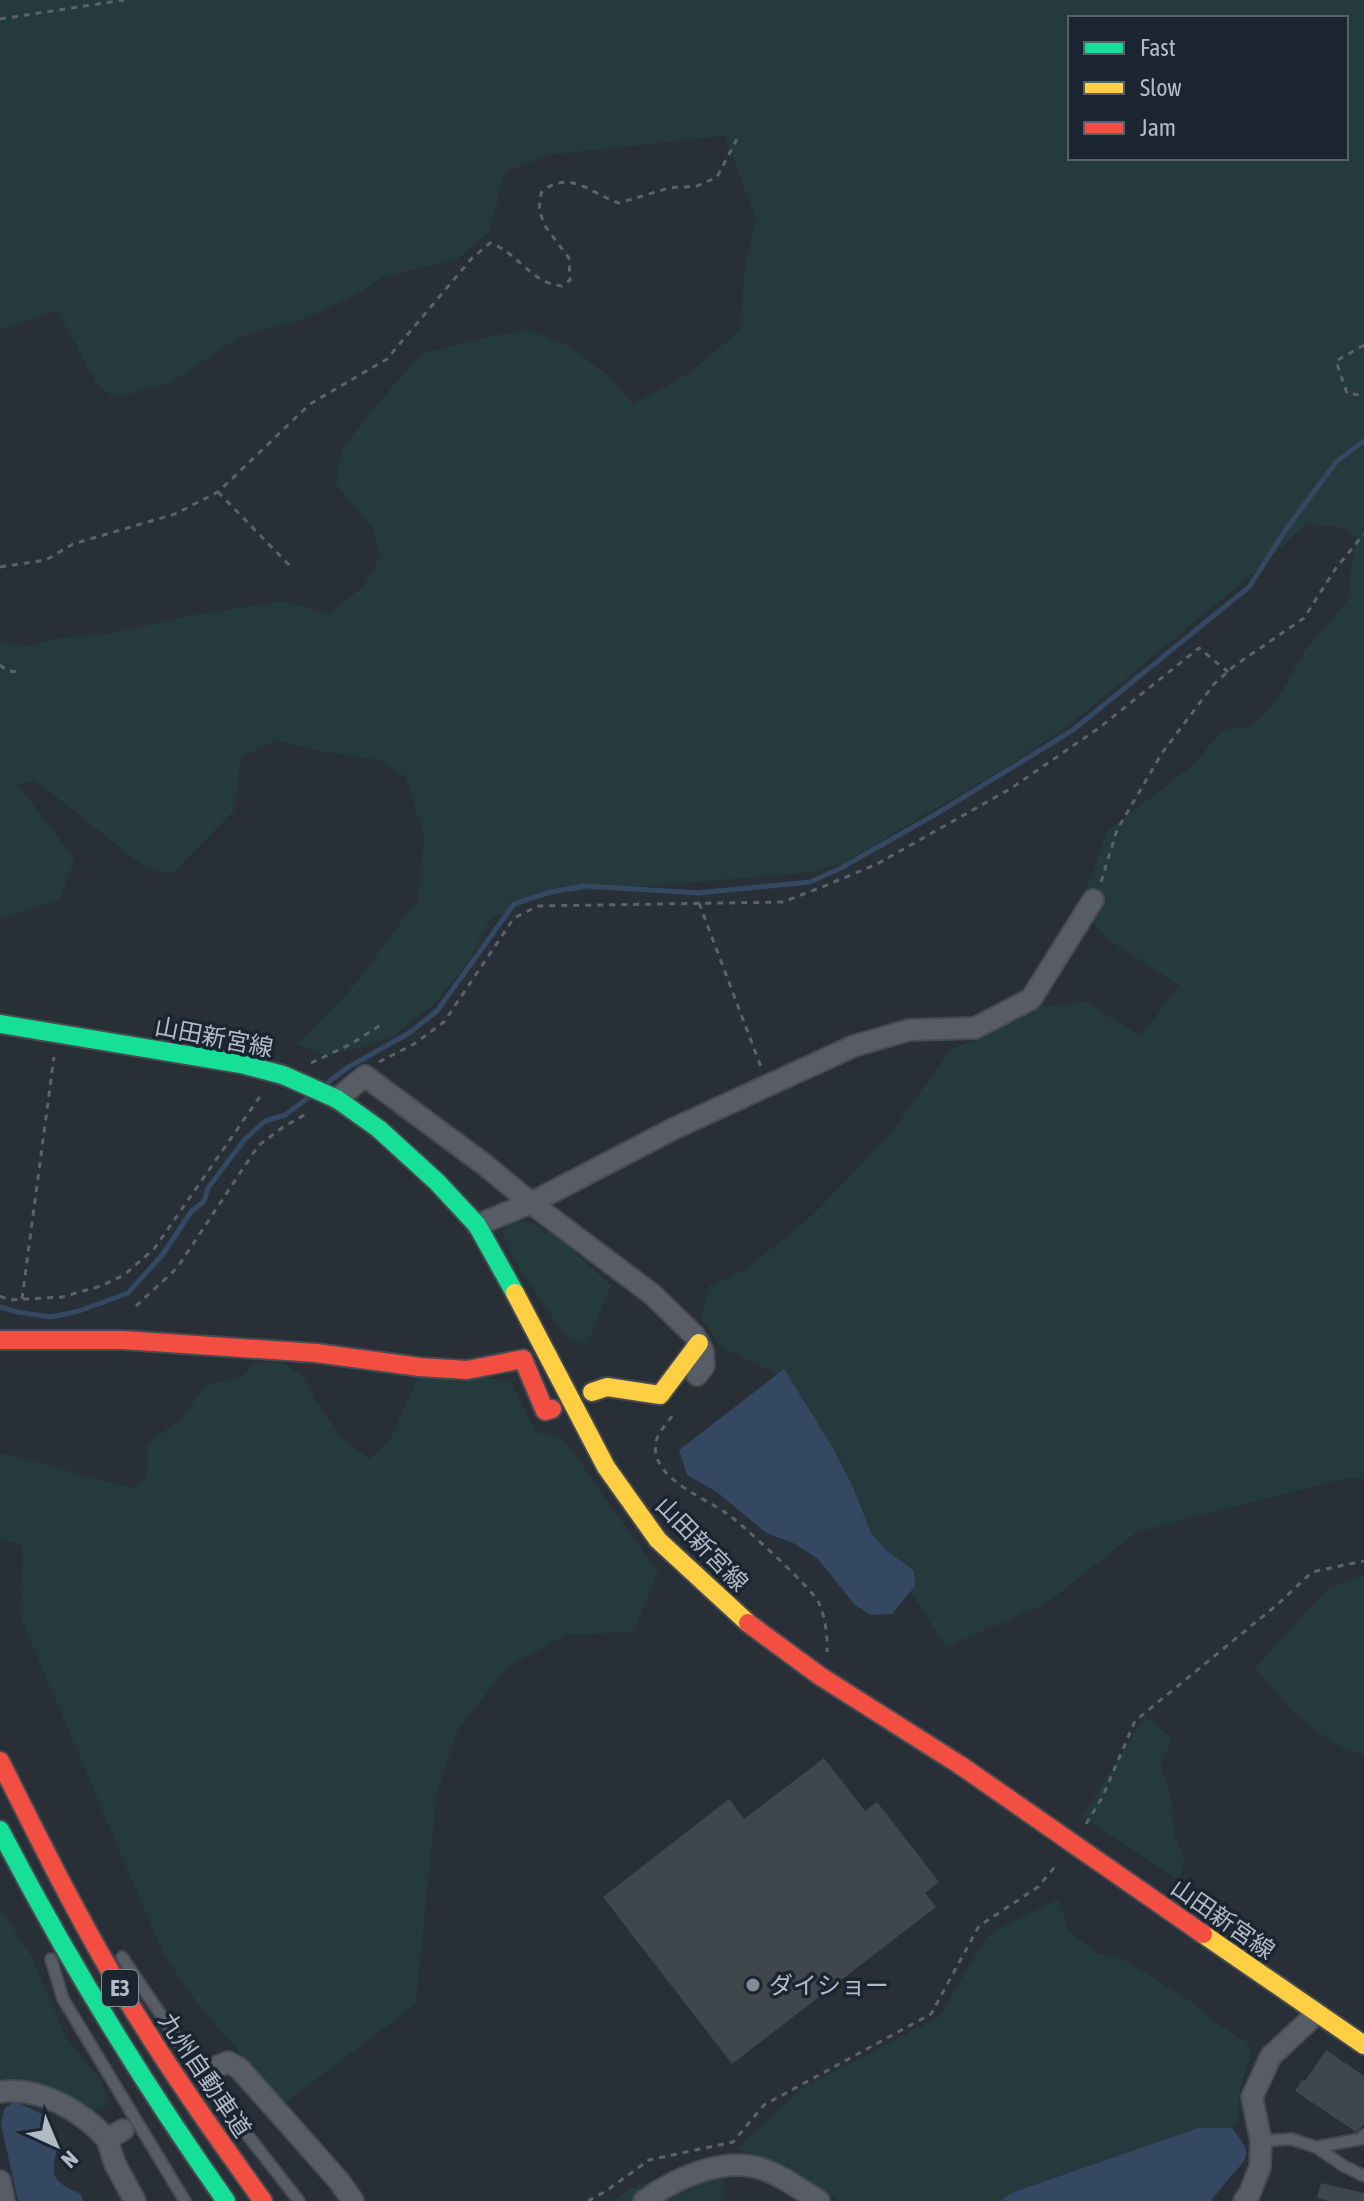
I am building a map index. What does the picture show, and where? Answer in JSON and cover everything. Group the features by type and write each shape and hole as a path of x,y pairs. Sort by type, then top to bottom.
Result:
{"main road":[{"name":"山田新宮線","path":"0,1024 241,1064 283,1075 337,1099 379,1129 437,1182 477,1225 505,1272 606,1467 658,1540 735,1613 820,1676 960,1765 1364,2045"},
{"path":"0,1340 123,1340 316,1353 467,1370 523,1359 545,1411 552,1409"},
{"path":"592,1392 607,1387 660,1395 699,1343"},
{"name":"九州自動車道","path":"0,1761 58,1877 123,1994 195,2106 263,2201"},
{"name":"E3","path":"0,1830 99,2011 173,2127 226,2201"}],"street":[{"path":"477,1225 531,1203 675,1128 854,1046 909,1030 975,1028 1031,999 1093,900"},
{"path":"337,1099 365,1076 485,1165 653,1295 694,1335 703,1351 704,1366 697,1375"},
{"path":"1244,2201 1260,2167 1261,2141 1252,2097 1271,2056 1316,2014"},
{"path":"211,2069 228,2062 239,2068 353,2201"},
{"path":"0,2092 47,2097 115,2135 115,2164 135,2201"},
{"path":"644,2201 663,2187 714,2166 758,2168 819,2201"},
{"path":"0,2181 4,2201"}],"lane":[{"path":"58,1877 105,1936"},
{"path":"33,1895 46,1940"},
{"path":"115,1948 206,2082 299,2201"},
{"path":"50,1955 63,1999 185,2201"},
{"path":"1316,2147 1361,2139 1364,2135"},
{"path":"1261,2141 1291,2139 1316,2147 1364,2176"}],"path":[{"path":"0,19 124,0"},
{"path":"0,567 46,560 73,544 175,514 218,492 310,404 387,359 472,258 490,243 505,248 529,273 549,285 562,286 570,280 569,258 545,226 539,210 541,193 553,182 568,180 619,203 669,188 697,186 717,177 737,139"},
{"path":"1364,345 1336,361 1347,393 1364,396"},
{"path":"218,492 291,567"},
{"path":"1093,900 1107,868 1117,830 1154,766 1214,684 1304,618 1336,568 1364,534"},
{"path":"365,1076 375,1065 414,1044 444,1022 514,918 538,906 783,902 877,864 1010,789 1099,728 1199,648 1228,672"},
{"path":"0,665 8,671 21,672"},
{"path":"699,903 768,1086"},
{"path":"0,1296 9,1300 62,1297 101,1286 124,1275 154,1249 263,1092 283,1075 351,1044 382,1024"},
{"path":"22,1299 57,1033"},
{"path":"136,1306 177,1268 258,1146 283,1127 337,1099"},
{"path":"672,1415 655,1441 657,1457 665,1472 727,1514 806,1585 819,1603 828,1642 820,1676"},
{"path":"588,2201 649,2160 733,2142 764,2105 931,2014 979,1926 1038,1887 1073,1845 1102,1798 1135,1721 1278,1604 1312,1572 1364,1561"}],"green space":[{"path":"0,0 1364,0 1364,1479 1347,1478 1137,1532 1047,1603 946,1647 900,1575 833,1506 824,1448 791,1380 722,1348 701,1318 709,1286 743,1271 813,1215 892,1132 951,1049 979,1039 1041,1007 1086,1002 1141,1036 1179,985 1107,939 1079,902 1107,831 1192,766 1221,732 1253,725 1276,702 1304,652 1347,601 1356,536 1340,527 1307,524 1256,571 1073,722 1011,764 843,863 806,873 562,893 529,902 491,918 466,965 432,1006 391,1037 352,1050 324,1055 297,1044 354,986 418,899 424,836 406,778 380,760 315,750 276,740 241,757 235,809 172,874 147,869 35,780 18,785 75,859 59,900 0,919 0,642 26,646 60,638 109,634 177,618 283,601 328,614 364,586 380,557 371,526 336,485 341,451 371,411 422,354 480,338 529,330 570,347 609,376 633,404 685,376 740,331 745,267 756,219 725,136 547,155 505,172 490,231 456,260 385,276 353,296 308,317 238,338 172,382 115,398 96,383 57,310 0,330"},
{"path":"511,1220 525,1222 552,1234 611,1286 587,1345 567,1339 511,1255 503,1232"},
{"path":"252,1362 285,1363 304,1378 343,1439 369,1459 390,1439 421,1371 510,1381 536,1432 563,1438 658,1572 634,1632 567,1635 508,1666 457,1731 437,1793 416,2004 285,2103 202,2010 163,1953 20,1616 23,1545 0,1539 0,1453 133,1488 147,1477 147,1444 182,1418 206,1385 243,1377"},
{"path":"1364,1575 1364,1755 1346,1749 1316,1731 1290,1708 1255,1668 1329,1587"},
{"path":"1145,1716 1172,1738 1161,1764 1172,1803 1174,1835 1184,1857 1181,1882 1082,1817"},
{"path":"1058,1899 1069,1931 1098,1954 1119,1957 1192,2002 1217,2024 1247,2042 1252,2053 1241,2086 1237,2120 1232,2128 1198,2128 1011,2193 1001,2201 840,2201 737,2148 803,2088 939,2017 988,1935"},
{"path":"0,1908 32,1957 66,2037 101,2081 109,2104 88,2112 0,2087"},
{"path":"690,2165 724,2167 724,2201 612,2201 629,2190"}],"water":[{"path":"784,1369 831,1445 853,1487 871,1533 886,1550 914,1571 915,1586 892,1614 871,1615 855,1605 818,1559 795,1544 765,1532 717,1492 687,1475 679,1450"},
{"path":"15,2101 48,2117 57,2139 54,2174 61,2183 81,2194 83,2201 18,2201 1,2124 4,2109"},
{"path":"1198,2128 1232,2128 1246,2153 1243,2163 1211,2201 1001,2201 1011,2193"}],"building":[{"name":"ダイショー","path":"824,1758 865,1811 877,1802 939,1882 925,1893 936,1907 732,2064 603,1897 729,1799 744,1819"},
{"path":"1326,2050 1364,2076 1364,2125 1356,2132 1295,2091"},
{"path":"1321,2183 1364,2193 1364,2201 1317,2198"}],"waterway":[{"path":"326,1084 347,1068 409,1033 437,1011 514,904 550,892 585,886 698,893 810,882 841,868 936,814 1073,730 1249,587 1287,528 1337,461 1364,441"},
{"path":"0,1307 51,1317 79,1311 128,1293 163,1254 191,1212 204,1201 208,1188 245,1139 265,1121 285,1115 308,1098"}],"traffic: fast":[{"path":"0,1024 241,1064 283,1075 337,1099 379,1129 437,1182 477,1225 515,1293"},
{"path":"0,1830 107,2019 226,2201"}],"traffic: slow":[{"path":"515,1293 606,1467 658,1540 748,1623"},
{"path":"592,1392 607,1387 660,1395 699,1343"},
{"path":"1203,1934 1364,2045"}],"traffic: jam":[{"path":"0,1340 123,1340 316,1353 467,1370 523,1359 545,1411 552,1409"},
{"path":"748,1623 820,1676 960,1765 1203,1934"},
{"path":"0,1761 123,1993 263,2201"}],"place":[{"name":"ダイショー","path":"753,1985"}]}
